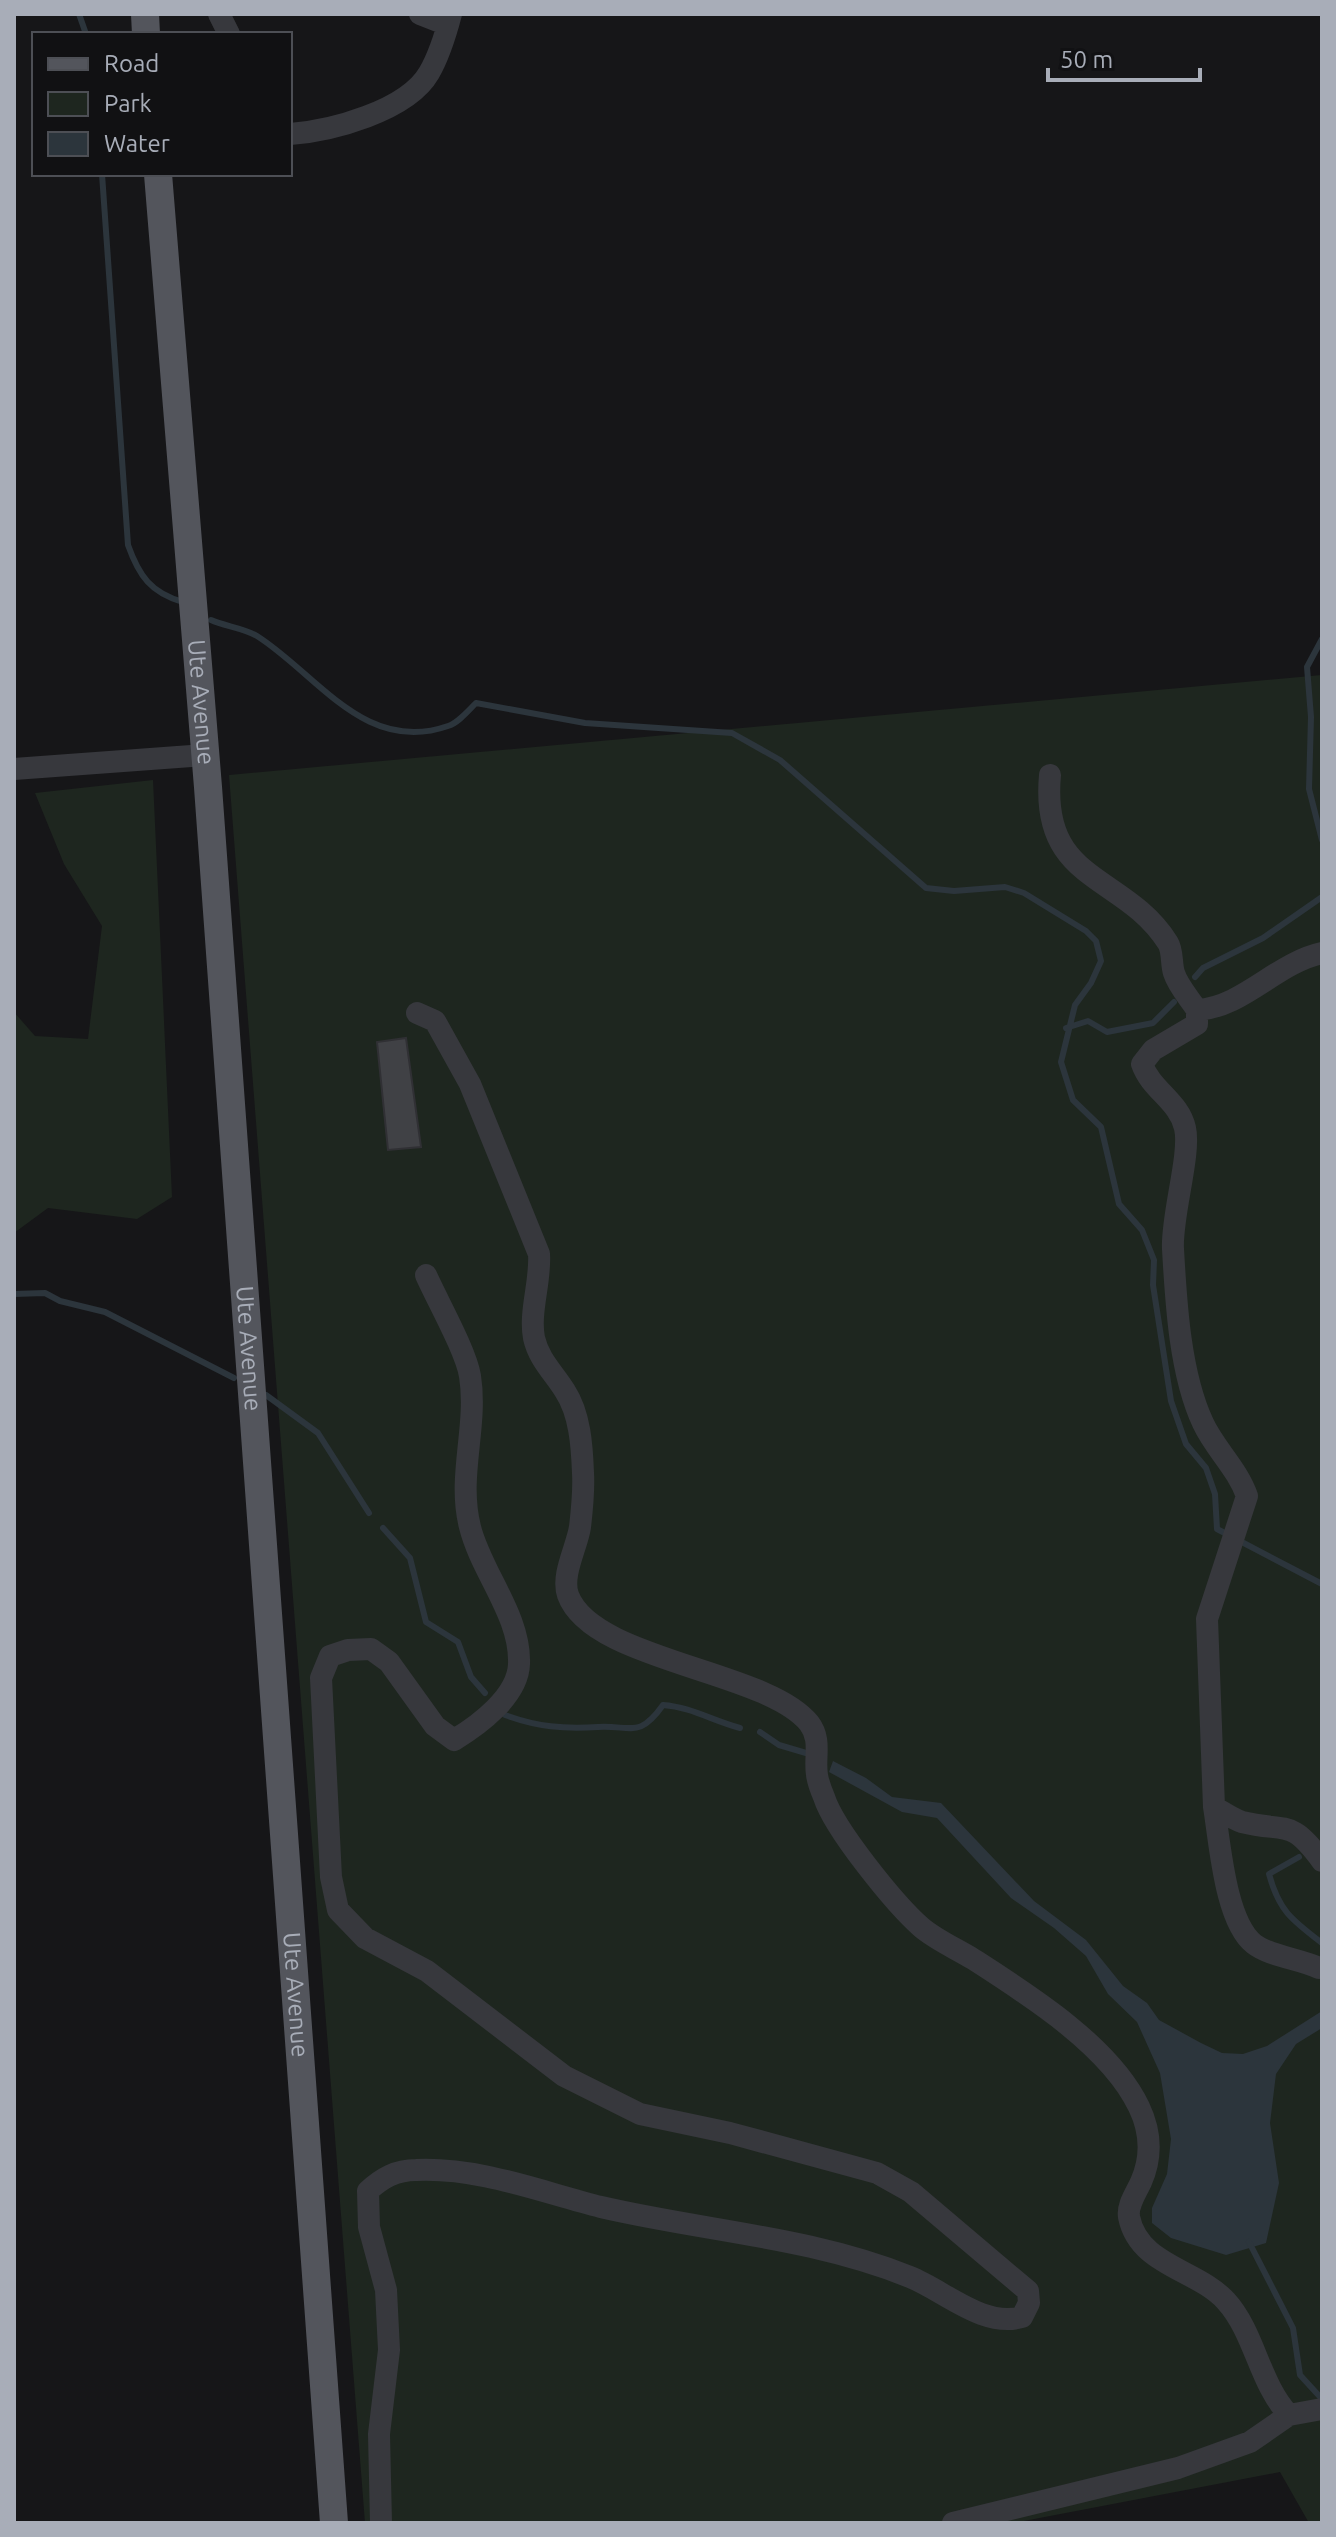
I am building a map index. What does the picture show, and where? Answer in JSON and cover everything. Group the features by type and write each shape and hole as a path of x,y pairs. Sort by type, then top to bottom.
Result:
{"main road":[{"name":"Ute Avenue","path":"158,176 205,755 334,2523"}],"lane":[{"path":"219,14 228,32"},
{"path":"292,134 344,126 391,106 428,75 449,20 420,14"},
{"path":"14,769 205,755"},
{"path":"1050,775 1048,799 1056,839 1082,870 1145,916 1170,945 1174,975 1197,1010 1197,1024 1153,1050 1142,1064 1146,1076 1179,1109 1186,1132 1172,1244 1177,1315 1203,1424 1240,1476 1247,1496 1207,1619 1214,1807 1232,1905 1243,1932 1256,1946 1319,1968"},
{"path":"1197,1010 1219,1008 1299,958 1322,953"},
{"path":"417,1013 435,1021 470,1084 539,1254 540,1273 533,1334 540,1357 567,1394 578,1422 583,1477 580,1529 568,1575 568,1595 586,1619 614,1636 667,1660 782,1699 811,1725 819,1748 816,1773 826,1804 849,1842 921,1927 1047,2010 1111,2065 1139,2106 1148,2135 1149,2160 1129,2207 1133,2228 1146,2250 1201,2281 1227,2302 1275,2401 1306,2413"},
{"path":"381,2523 379,2434 389,2350 386,2290 369,2227 368,2191 384,2177 415,2169 467,2174 604,2207 776,2238 910,2277 995,2319 1022,2317 1029,2303 1028,2291 1008,2271 911,2192 877,2173 730,2133 640,2114 564,2076 427,1971 365,1938 338,1910 331,1877 321,1678 330,1656 348,1650 371,1649 389,1662 435,1726 454,1740 477,1725 507,1694 519,1665 514,1633 470,1527 463,1473 472,1419 470,1373 426,1275"},
{"path":"1214,1807 1241,1822 1284,1826 1308,1840 1322,1861"},
{"path":"953,2523 1178,2468 1250,2442 1306,2413"}],"green space":[{"path":"1322,675 1322,2523 1309,2523 1280,2472 1013,2523 365,2523 229,775"},
{"path":"153,780 172,1197 137,1219 48,1208 14,1233 14,1012 35,1036 88,1039 102,926 64,864 35,793"}],"water":[{"path":"833,1761 866,1778 892,1797 941,1803 1034,1901 1086,1940 1123,1986 1147,2003 1159,2020 1201,2043 1222,2053 1243,2054 1267,2046 1322,2011 1322,2028 1296,2044 1276,2074 1270,2123 1279,2183 1266,2243 1226,2255 1171,2238 1152,2223 1152,2208 1167,2174 1171,2139 1160,2073 1137,2022 1108,1994 1086,1956 1054,1928 1011,1898 937,1818 902,1812 829,1772"}],"building":[{"path":"406,1038 421,1147 388,1150 377,1042"}],"waterway":[{"path":"79,14 85,32"},
{"path":"102,176 128,545 148,582 162,594 183,602"},
{"path":"211,620 257,636 344,706 392,730 418,732 448,726 476,703 585,723 732,733 780,760 926,888 954,891 1005,887 1024,893 1086,931 1096,941 1101,961 1091,983 1075,1005 1061,1062 1073,1100 1101,1127 1119,1204 1142,1230 1154,1260 1153,1285 1171,1401 1186,1444 1206,1468 1215,1494 1217,1529 1322,1584"},
{"path":"1322,639 1307,667 1311,717 1309,789 1322,840"},
{"path":"1195,977 1203,968 1263,938 1322,897"},
{"path":"1066,1028 1088,1021 1107,1032 1153,1023 1174,1002"},
{"path":"14,1294 45,1293 60,1301 105,1312 234,1378"},
{"path":"266,1395 318,1433 369,1513"},
{"path":"383,1528 410,1558 426,1622 458,1642 471,1677 485,1693"},
{"path":"505,1715 551,1726 634,1728 655,1716 663,1705 683,1708 740,1728"},
{"path":"760,1732 779,1745 806,1753"},
{"path":"1299,1857 1269,1874 1277,1897 1288,1914 1322,1943"},
{"path":"1249,2242 1293,2328 1300,2375 1322,2399"}]}
